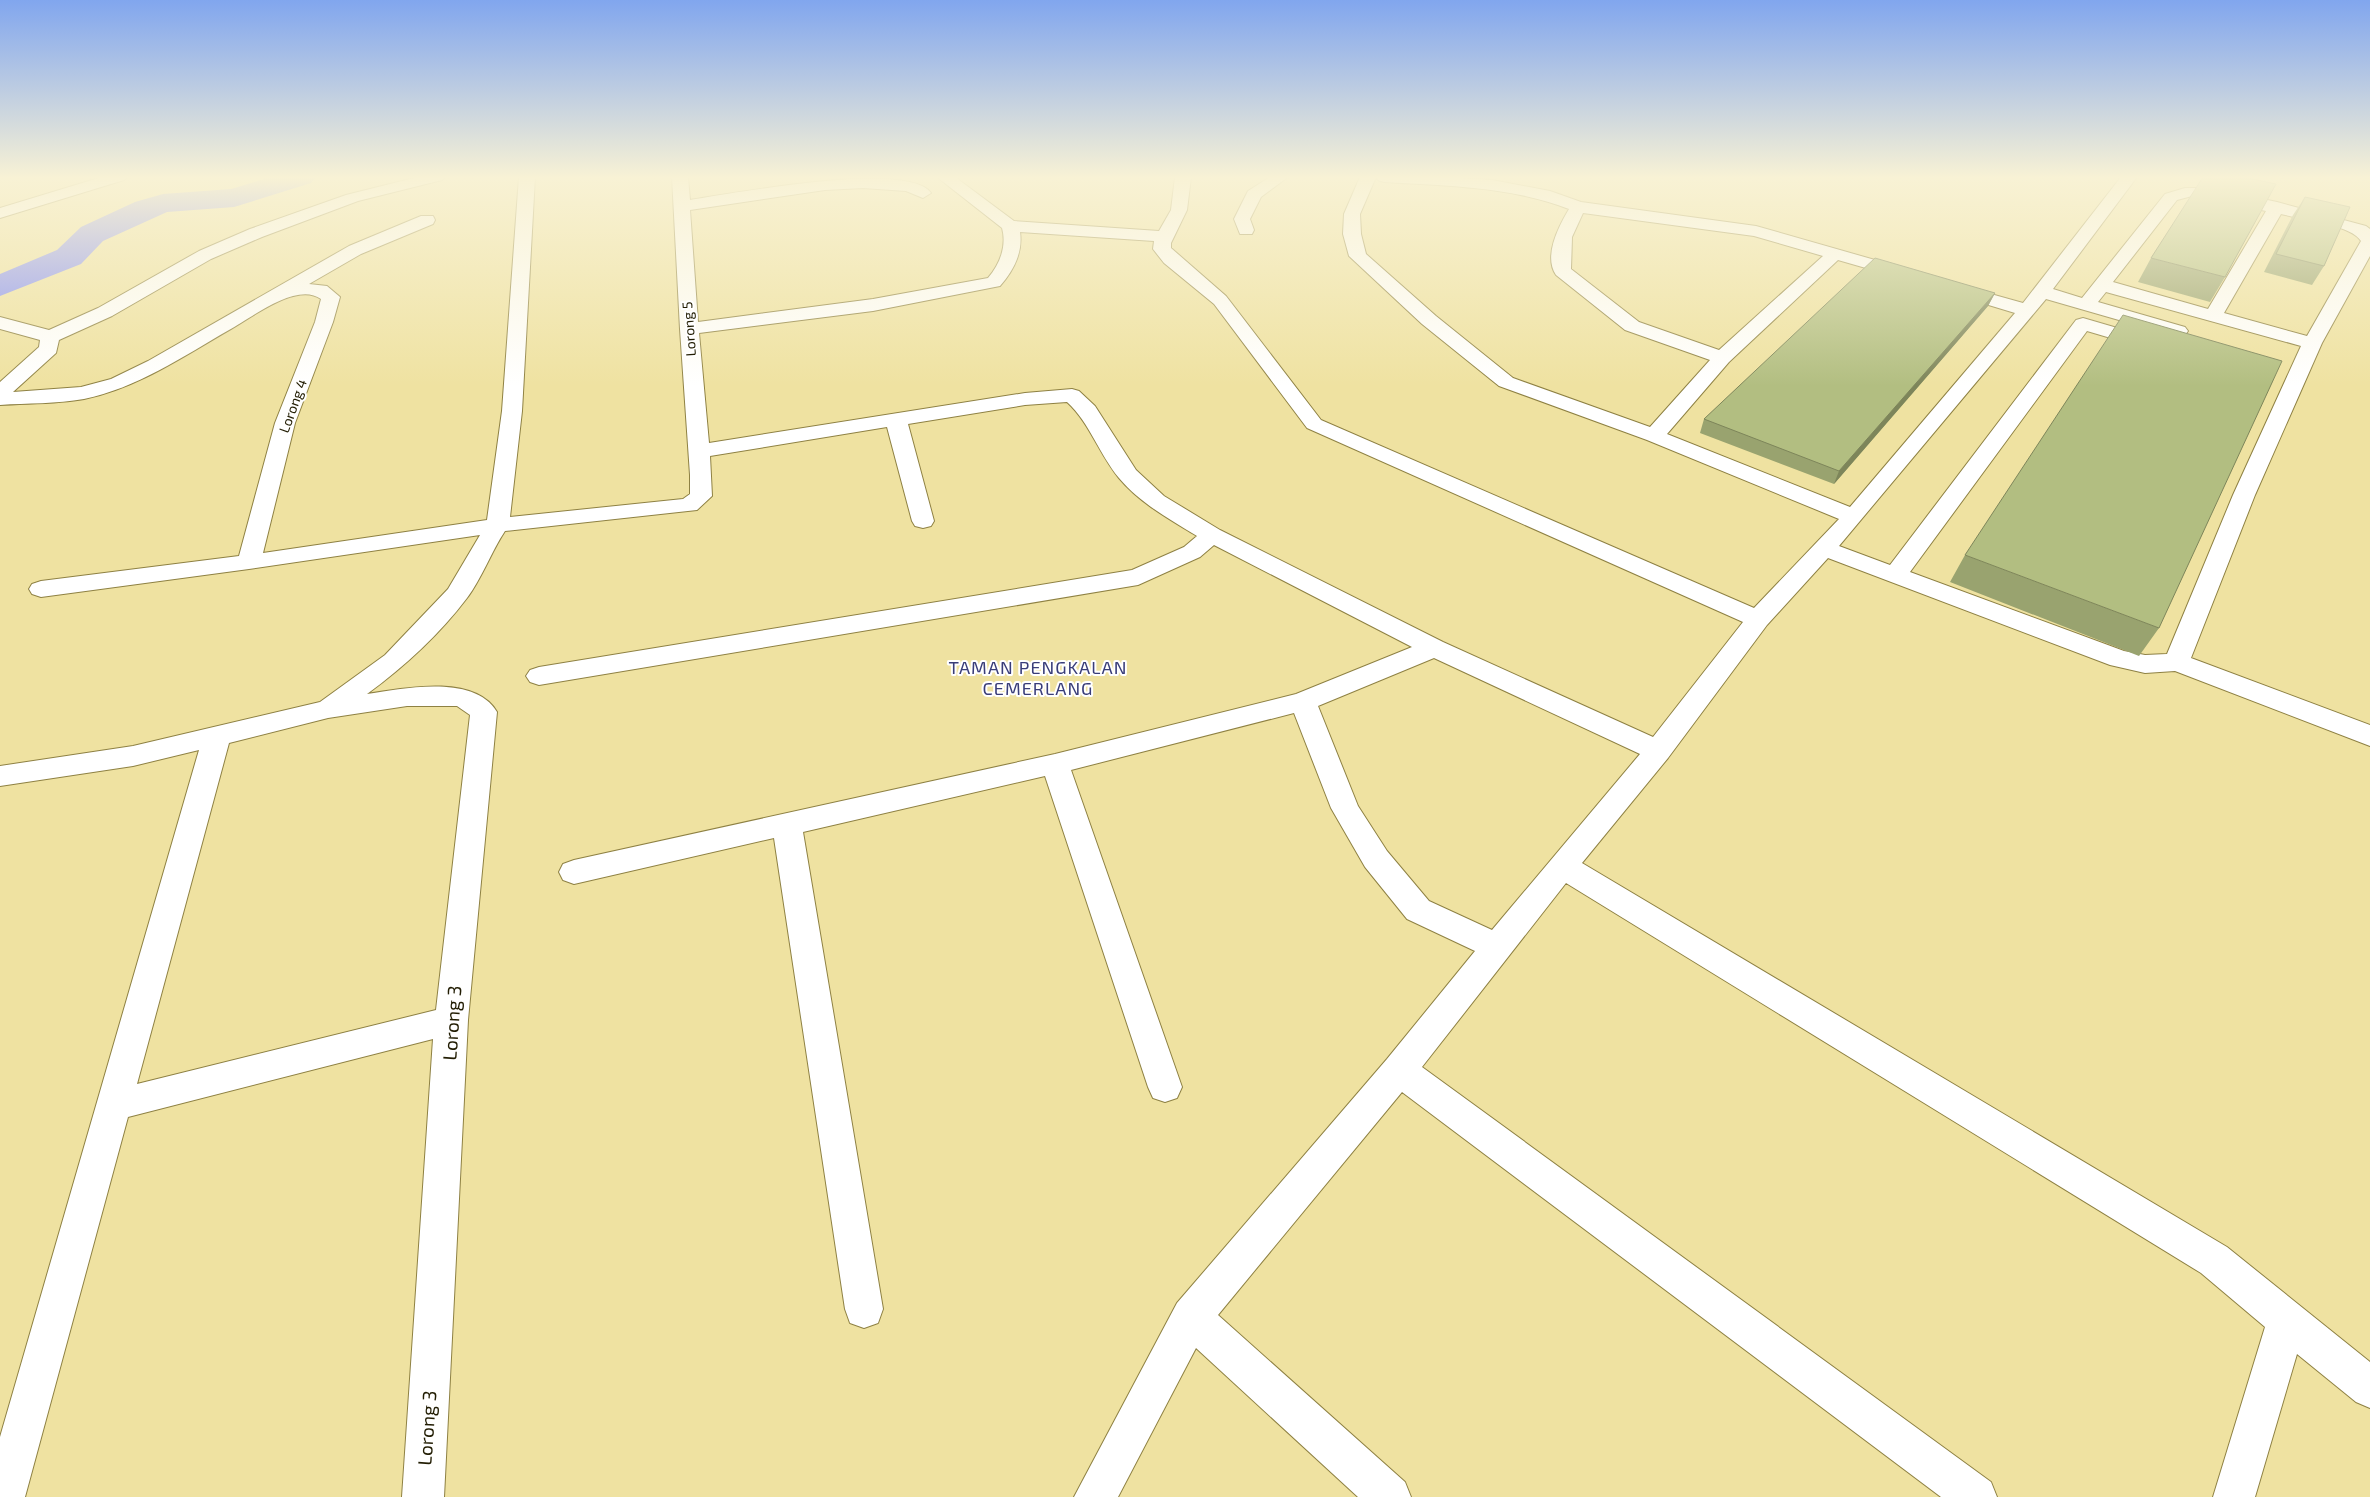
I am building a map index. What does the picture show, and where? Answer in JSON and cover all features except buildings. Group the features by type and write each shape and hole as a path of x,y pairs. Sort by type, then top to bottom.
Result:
{"street":[{"path":"0,323 28,329 50,338 105,312 205,255 224,247"},
{"path":"0,399 82,393 118,383 156,365 363,247"},
{"path":"0,776 133,756 328,709 394,661 458,593 480,551 498,525 512,411 523,247"},
{"name":"Lorong 5","path":"498,525 689,505 701,496 700,451 684,247"},
{"path":"689,329 873,305 994,282 1005,272 1010,247"},
{"path":"1163,247 1162,249 1170,259 1220,300 1314,424 1758,619"},
{"path":"1355,247 1358,256 1429,320 1506,382 1654,436 1854,517"},
{"path":"1560,247 1562,272 1632,326 1722,358"},
{"path":"1810,247 1921,279"},
{"path":"1095,1497 1191,1317 1399,1070 1496,946 1658,751 1758,619 1854,517 2034,301 2075,247"},
{"path":"2087,304 2132,247"},
{"path":"2213,316 2254,247"},
{"path":"2177,662 2244,496 2288,374 2312,343 2367,247"},
{"path":"1654,436 1722,358 1835,254"},
{"path":"1940,285 2034,301 2087,304 2199,338"},
{"path":"2102,285 2312,343"},
{"name":"Lorong 4","path":"249,562 285,423 324,322 331,297 321,290 285,290"},
{"path":"1895,575 2083,324 2169,349"},
{"path":"0,393 49,349 50,338"},
{"path":"700,451 1025,398 1072,395 1088,410 1127,474 1156,501 1212,535 1434,648 1658,751"},
{"path":"896,420 923,521"},
{"path":"41,589 249,562 498,525"},
{"path":"539,676 1138,576 1192,552 1212,535"},
{"path":"1825,549 2119,659 2145,664 2177,662 2370,736"},
{"path":"574,872 788,826 1055,764 1303,702 1434,648"},
{"name":"Lorong 3","path":"328,709 407,697 463,697 484,712 451,1020 423,1497"},
{"path":"1303,702 1345,808 1376,859 1418,910 1496,946"},
{"path":"4,1497 217,736"},
{"path":"1055,764 1164,1087"},
{"path":"788,826 864,1309"},
{"path":"1562,866 2214,1260 2370,1388"},
{"path":"114,1105 451,1020"},
{"path":"1399,1070 1976,1497"},
{"path":"1191,1317 1390,1497"},
{"path":"2234,1497 2287,1321"}],"waterway":[{"path":"0,286 69,257 79,247"}],"district":[{"name":"TAMAN PENGKALAN CEMERLANG","path":"1038,678"}]}
